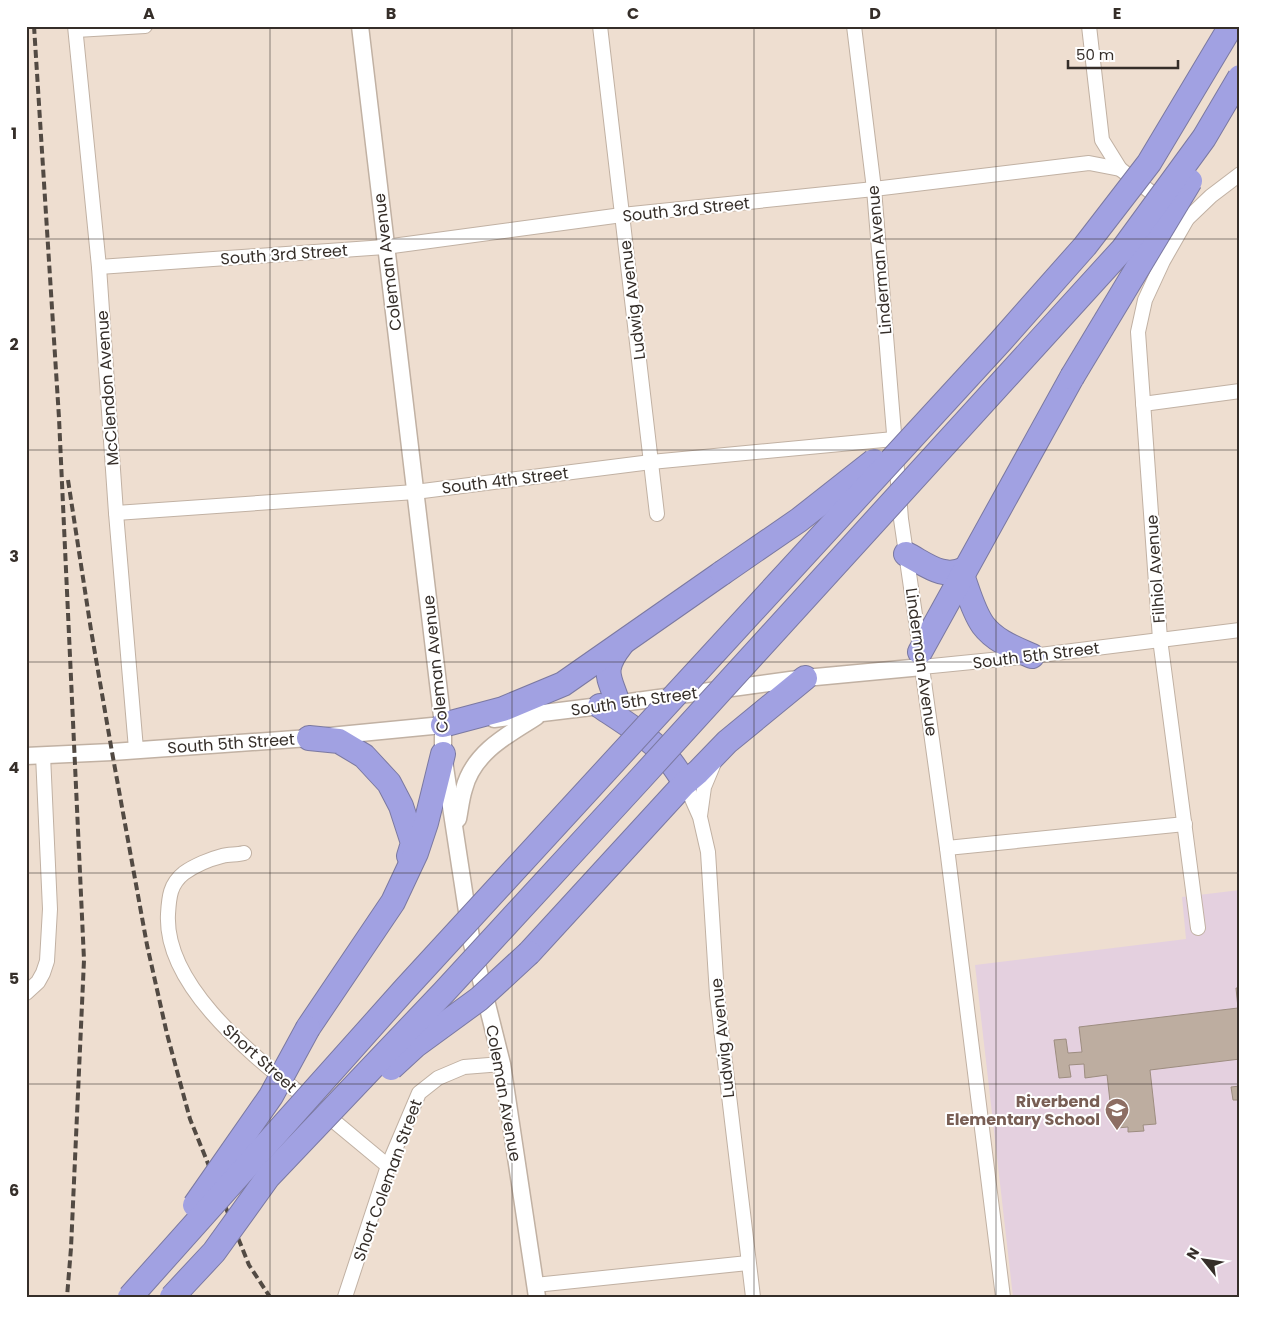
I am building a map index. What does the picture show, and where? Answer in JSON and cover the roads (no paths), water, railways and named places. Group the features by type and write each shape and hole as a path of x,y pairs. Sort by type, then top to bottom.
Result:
{"highway":[{"path":"132,1295 405,989 963,382 1085,246 1143,170 1231,26"},
{"path":"172,1297 214,1252 268,1177 444,992 602,821 1123,249 1204,138 1240,77"},
{"path":"921,659 964,572 1072,376 1209,149 1240,82"},
{"path":"442,725 503,709 563,684 799,520 869,466 963,382"},
{"path":"906,554 944,574 964,572"},
{"path":"964,572 973,605 983,625 999,640 1032,656"},
{"path":"622,644 615,652 608,669 609,705 618,718 663,752 673,764 684,783"},
{"path":"268,1177 416,1045 479,999 529,953 684,783 698,772 727,742 804,678"},
{"path":"309,738 339,741 364,756 390,783 401,806 413,843 393,902"},
{"path":"132,1295 271,1096 308,1028 393,902 416,853 426,824 444,754"}],"street":[{"path":"76,28 146,26"},
{"name":"Coleman Avenue","path":"360,26 444,754 455,834 472,944 502,1064 536,1291"},
{"name":"Ludwig Avenue","path":"600,26 657,514"},
{"name":"Linderman Avenue","path":"854,26 874,189 901,519 947,848 1003,1297"},
{"path":"1089,26 1102,140 1120,169"},
{"name":"McClendon Avenue","path":"76,28 99,267 116,513 136,749"},
{"name":"South 3rd Street","path":"99,267 385,247 622,215 874,189 1089,163 1120,169 1187,219"},
{"path":"1187,219 1211,196 1240,174"},
{"name":"Filhiol Avenue","path":"1187,219 1163,261 1145,300 1138,332 1160,640 1198,928"},
{"path":"1143,404 1240,391"},
{"name":"South 4th Street","path":"116,513 415,492 651,462 894,439"},
{"name":"South 5th Street","path":"26,756 309,738 442,725 609,705 804,678 921,659 1032,656 1240,630"},
{"path":"455,834 464,787 482,755 498,740 542,714"},
{"path":"700,817 704,787 718,751"},
{"path":"26,993 38,982 47,961 50,909 43,755"},
{"name":"Ludwig Avenue","path":"684,783 700,817 708,852 716,995 753,1297"},
{"path":"947,848 1185,824"},
{"name":"Short Street","path":"244,853 222,856 197,866 184,873 173,884 169,895 167,922 173,952 184,975 228,1031 247,1050 388,1166"},
{"name":"Short Coleman Street","path":"345,1297 388,1166 419,1093 438,1078 464,1067 502,1064"},
{"path":"536,1291 748,1263"}],"railway":[{"path":"34,26 59,418 84,960 71,1248 67,1297"},
{"path":"68,480 112,752 147,945 167,1034 190,1119 249,1265 270,1297"}],"place":[{"name":"Riverbend Elementary School","path":"1117,1131"}]}
